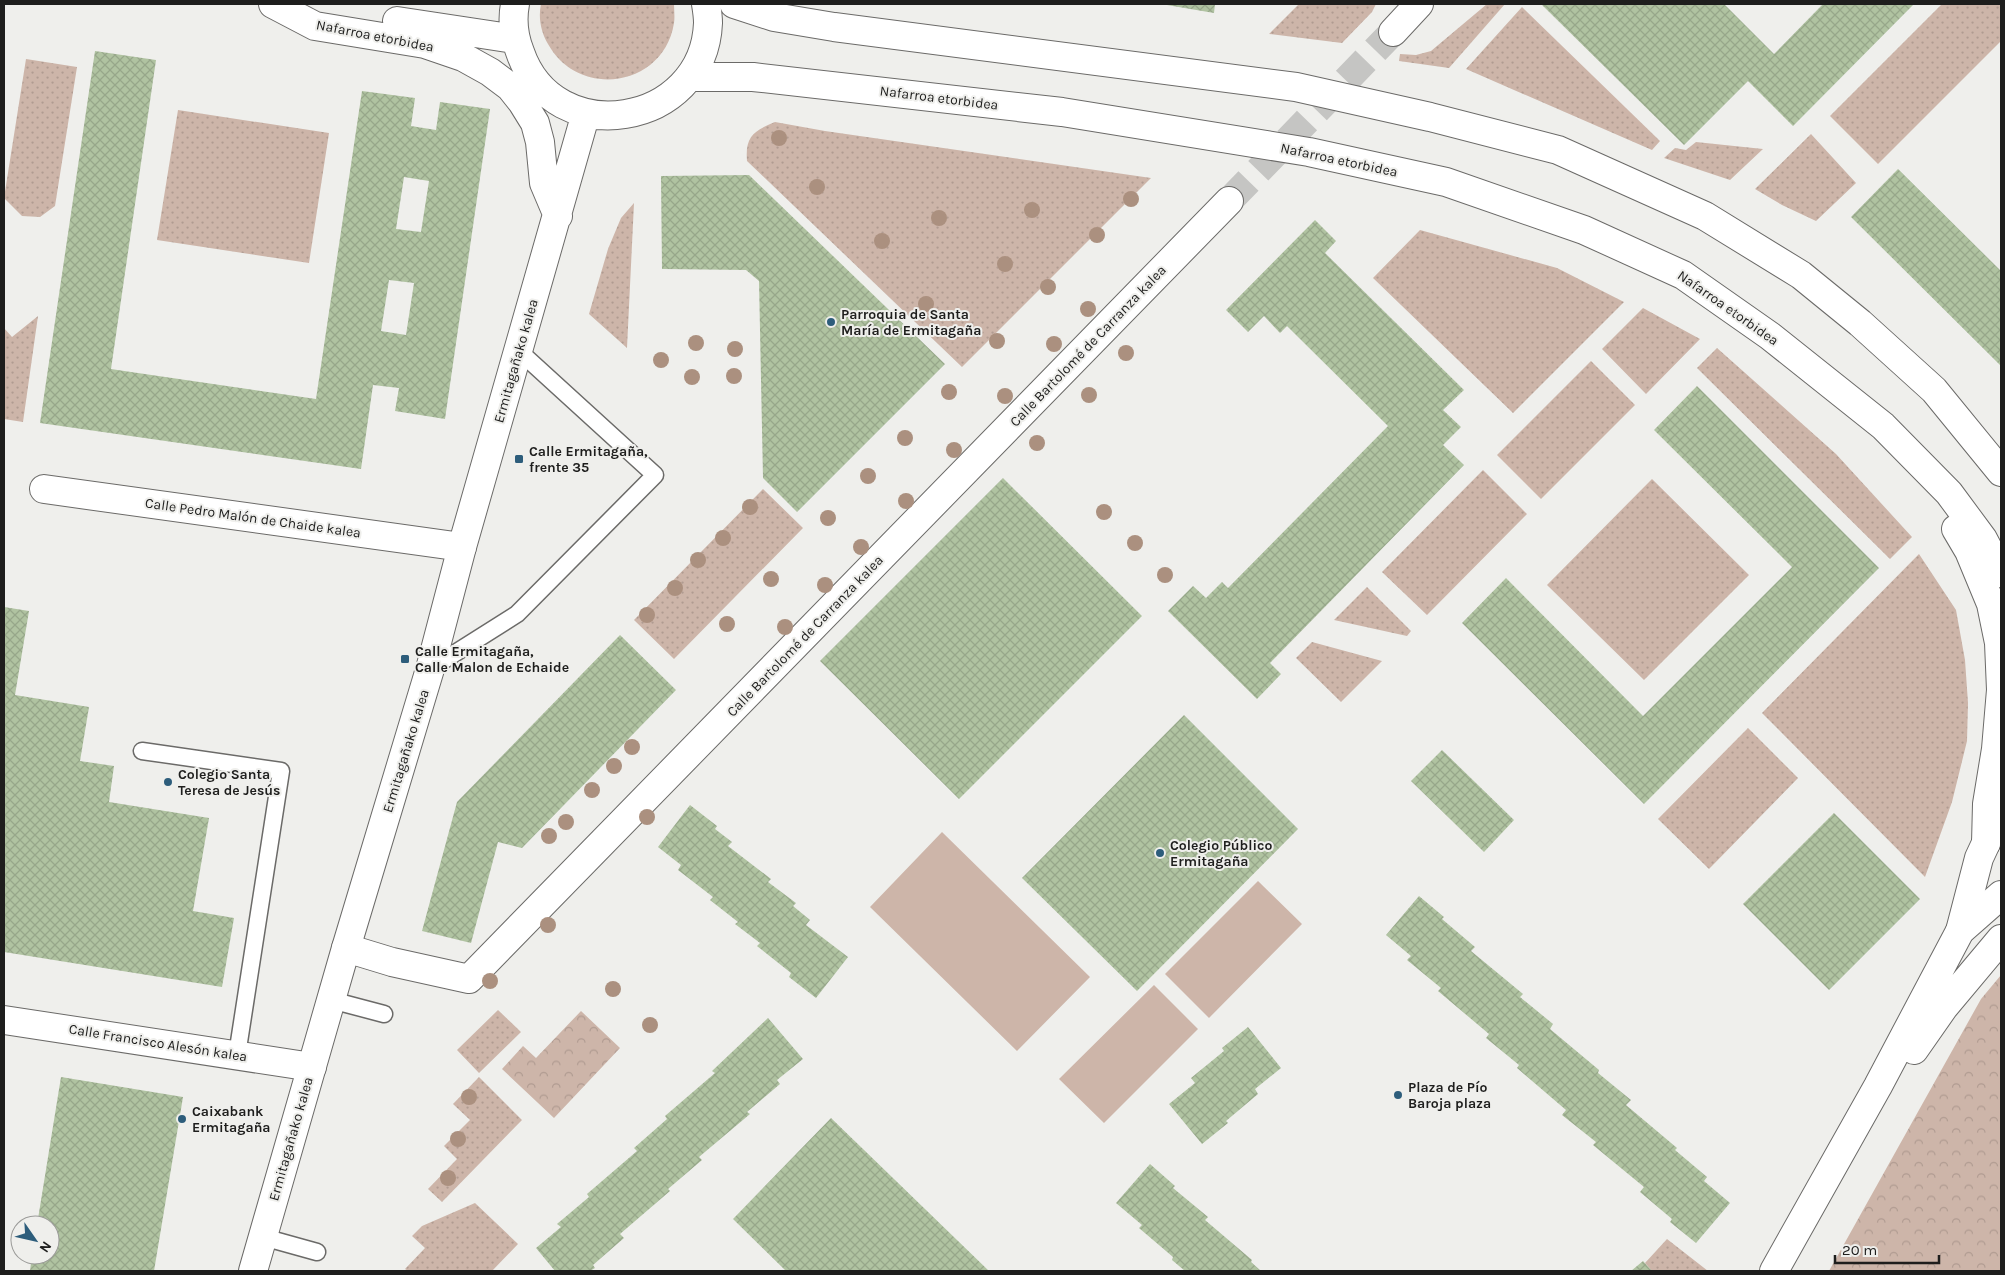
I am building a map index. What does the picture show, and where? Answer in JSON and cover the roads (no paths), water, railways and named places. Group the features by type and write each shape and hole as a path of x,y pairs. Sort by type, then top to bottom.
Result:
{"street":[{"name":"Nafarroa etorbidea","path":"272,4 515,39"},
{"name":"Nafarroa etorbidea","path":"272,4 315,26 426,44 463,57 490,72 510,87 522,102 534,123 540,142 544,183 558,216"},
{"path":"515,4 513,14 515,39 524,64 539,86 560,103 586,113 614,117 643,111 668,97 689,77 702,51 708,23 706,4"},
{"path":"734,4 774,17 908,37 1296,86 1430,117 1558,150 1705,216 1801,275 1860,323 1926,384 2001,472"},
{"path":"806,4 893,23 908,37"},
{"path":"1393,32 1419,4"},
{"name":"Nafarroa etorbidea","path":"689,77 753,77 1062,112 1309,152 1446,182 1584,230 1684,275 1777,342 1883,426 1950,493 1983,539 2001,573"},
{"name":"Ermitagañako kalea","path":"253,1271 346,948 430,669 462,547 586,113"},
{"name":"Calle Bartolomé de Carranza kalea","path":"346,948 392,962 469,979 1229,201"},
{"path":"1956,418 2001,452"},
{"name":"Nafarroa etorbidea","path":"1913,454 1930,497 1954,524 1992,604 1999,643 2001,690 1996,749 1987,804 1986,843"},
{"name":"Calle Pedro Malón de Chaide kalea","path":"44,489 462,547"},
{"path":"1774,1271 1878,1086 1960,931 1979,858 2001,802"},
{"path":"1960,931 2001,895"},
{"path":"1878,1086 1917,1047 1944,1007 2001,939"},
{"name":"Calle Francisco Alesón kalea","path":"4,1020 312,1067"}],"lane":[{"path":"430,669 517,614 655,475 519,351"},
{"path":"142,751 281,771 237,1055"},
{"path":"331,1000 384,1014"},
{"path":"263,1237 317,1252"}],"tunnel":[{"path":"1229,201 1393,32"}],"place":[{"name":"Parroquia de Santa María de Ermitagaña","path":"831,322"},
{"name":"Calle Ermitagaña, frente 35","path":"519,459"},
{"name":"Calle Ermitagaña, Calle Malon de Echaide","path":"405,659"},
{"name":"Colegio Santa Teresa de Jesús","path":"168,782"},
{"name":"Colegio Público Ermitagaña","path":"1160,853"},
{"name":"Plaza de Pío Baroja plaza","path":"1398,1095"},
{"name":"Caixabank Ermitagaña","path":"182,1119"}]}
